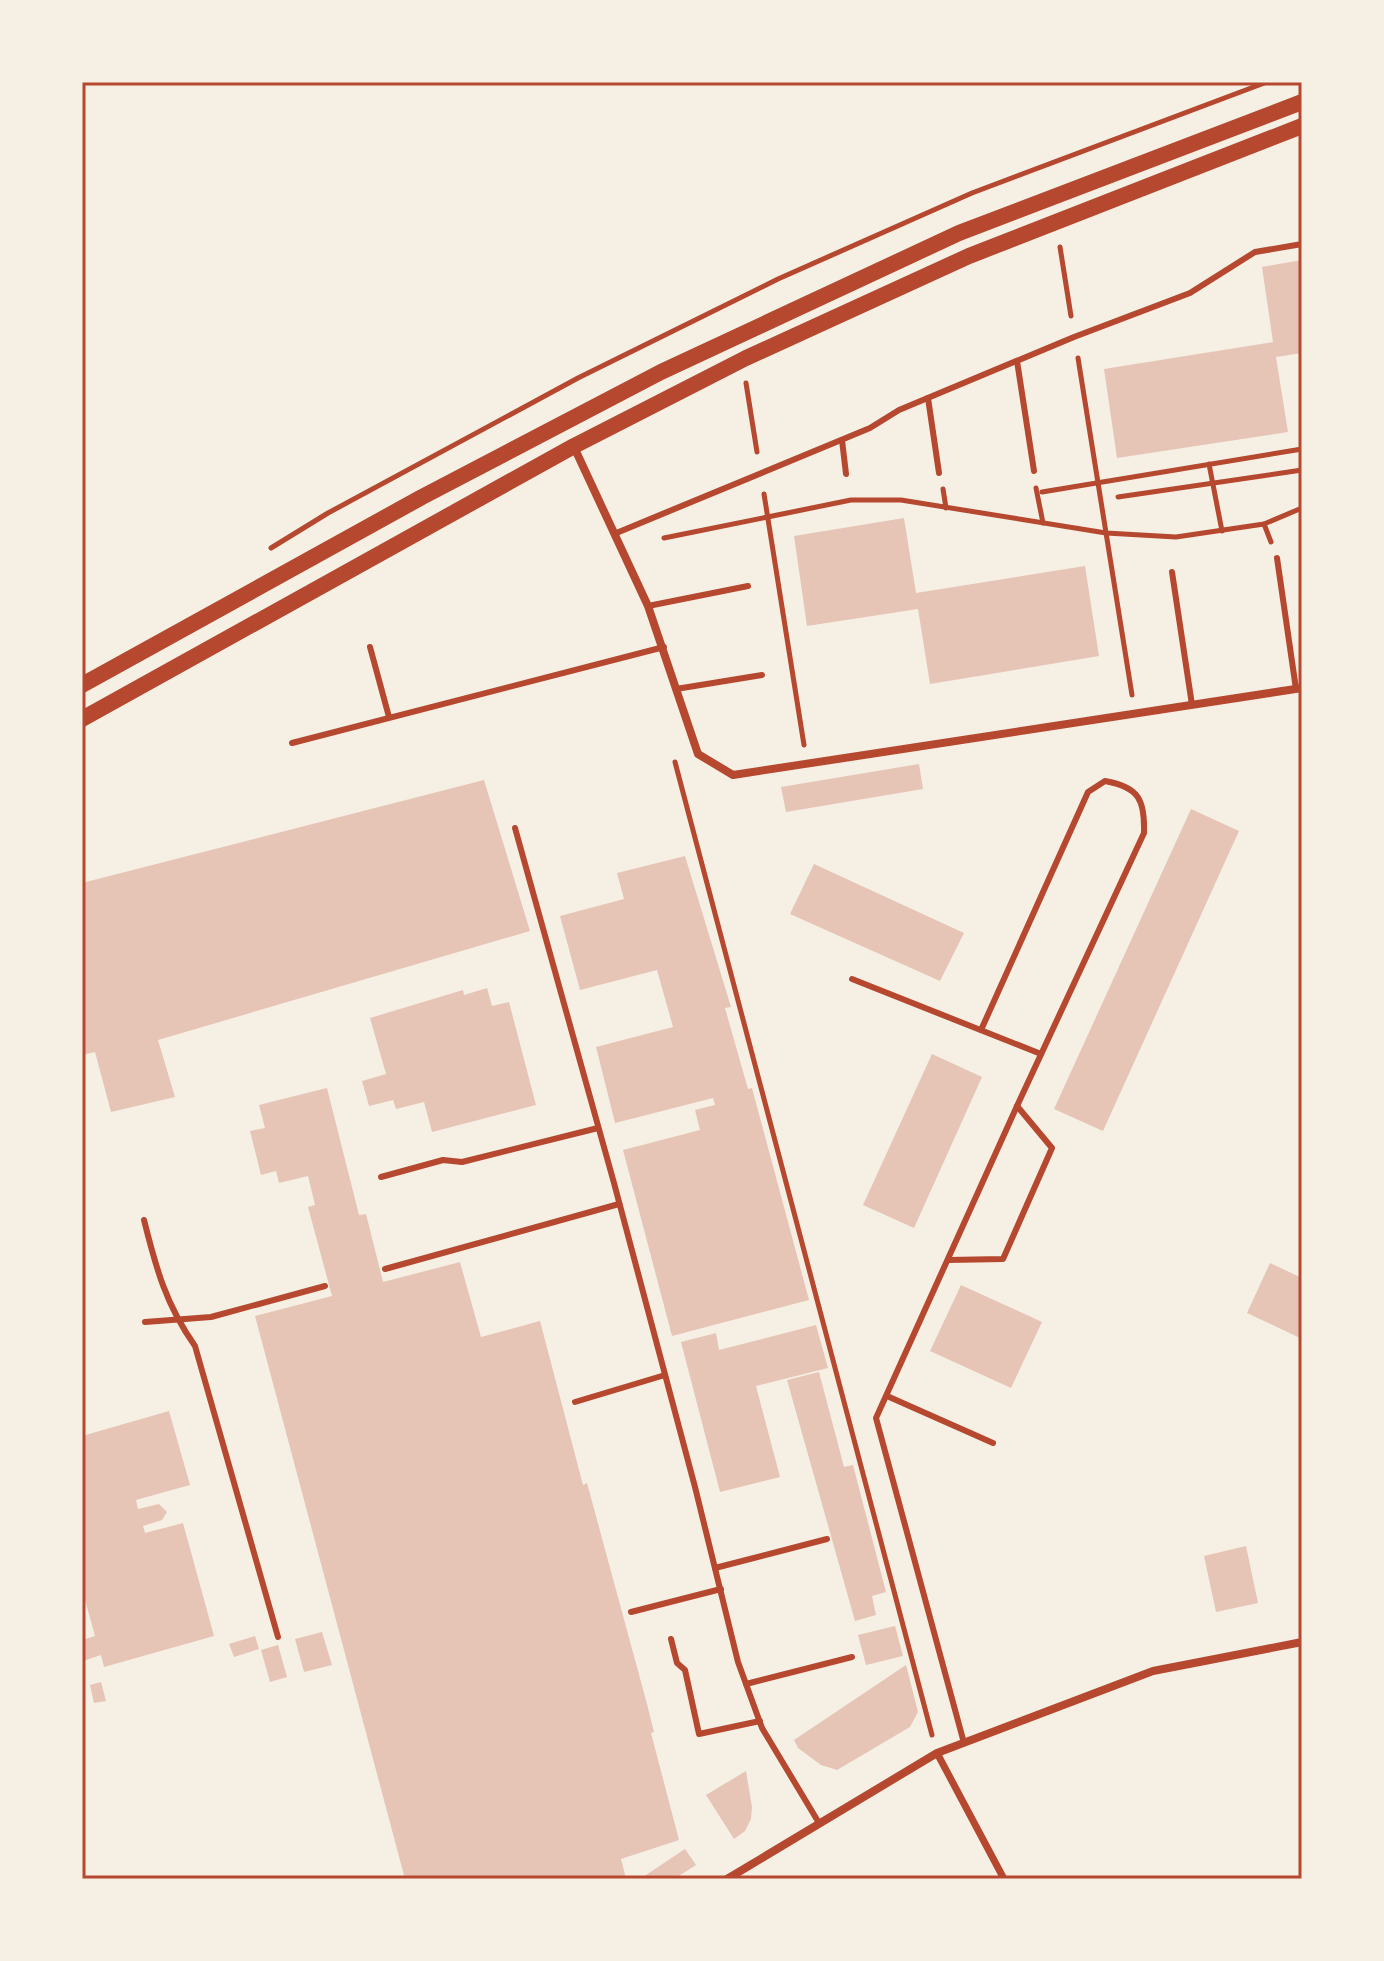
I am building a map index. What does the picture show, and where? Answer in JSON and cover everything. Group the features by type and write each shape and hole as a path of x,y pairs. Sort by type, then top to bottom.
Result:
{"main road":[{"path":"82,685 422,497 661,372 959,233 1302,102"},
{"path":"82,719 574,446 746,358 969,256 1302,126"}],"street":[{"path":"574,446 648,606 698,754 733,775 1299,689"},
{"path":"727,1879 937,1753 1153,1671 1302,1642"},
{"path":"937,1753 1004,1879"}],"lane":[{"path":"614,534 870,428 899,410 1074,337 1190,293 1255,252 1302,244"},
{"path":"1017,361 1034,471"},
{"path":"928,398 939,473"},
{"path":"842,440 846,474"},
{"path":"1277,558 1299,689"},
{"path":"1172,572 1192,705"},
{"path":"648,606 748,586"},
{"path":"370,647 389,717"},
{"path":"292,743 664,647"},
{"path":"676,689 762,675"},
{"path":"964,1743 876,1418 1144,833 1145,812 1137,793 1123,784 1105,781 1088,792 981,1030"},
{"path":"515,828 619,1204 746,1684 760,1721 819,1823"},
{"path":"852,979 1041,1054"},
{"path":"948,1260 1003,1259 1052,1148 1017,1106"},
{"path":"381,1177 443,1160 462,1162 598,1128"},
{"path":"385,1269 619,1204"},
{"path":"144,1220 159,1278 176,1320 195,1346 278,1637"},
{"path":"145,1322 211,1317 325,1286"},
{"path":"575,1402 665,1375"},
{"path":"887,1396 993,1443"},
{"path":"715,1568 827,1539"},
{"path":"631,1612 721,1589"},
{"path":"671,1639 677,1663 685,1670 699,1734 760,1721"},
{"path":"746,1684 852,1657"}],"path":[{"path":"1059,242 1135,714"},
{"path":"745,382 807,764"},
{"path":"1037,492 1302,449"},
{"path":"1209,464 1222,531"},
{"path":"1118,497 1302,470"},
{"path":"1034,471 1043,523"},
{"path":"622,551 640,543 851,500 901,500 1106,533 1176,537 1264,524 1302,508"},
{"path":"672,748 937,1753"}],"building":[{"path":"1302,260 1302,353 1276,357 1288,432 1117,458 1104,369 1273,342 1262,267"},
{"path":"904,518 916,593 1085,566 1099,656 930,684 918,609 807,626 794,536"},
{"path":"919,764 923,789 786,812 781,787"},
{"path":"484,780 530,931 158,1040 175,1097 111,1112 95,1052 82,1055 82,883"},
{"path":"1191,809 1239,831 1103,1131 1054,1109"},
{"path":"685,856 731,1007 725,1008 748,1089 752,1088 809,1300 672,1336 623,1150 700,1130 695,1110 715,1105 713,1098 615,1123 596,1047 673,1027 657,970 580,990 560,916 624,899 617,873"},
{"path":"814,864 964,933 940,981 790,914"},
{"path":"487,988 492,1006 509,1002 536,1105 432,1132 424,1102 396,1109 393,1100 369,1106 362,1081 386,1074 370,1018 463,990 464,995"},
{"path":"932,1054 982,1077 914,1228 863,1205"},
{"path":"327,1088 359,1215 366,1214 383,1282 460,1262 481,1337 540,1321 583,1485 587,1483 647,1704 654,1732 651,1733 679,1840 621,1859 626,1879 405,1879 255,1316 332,1296 308,1207 315,1205 308,1176 279,1183 276,1171 261,1175 250,1131 265,1128 259,1105"},
{"path":"1270,1263 1302,1278 1302,1339 1247,1313"},
{"path":"961,1285 1042,1322 1011,1388 930,1351"},
{"path":"816,1325 828,1368 756,1386 780,1477 720,1492 681,1342 716,1333 719,1350"},
{"path":"819,1372 844,1467 853,1465 886,1592 872,1596 876,1615 855,1621 787,1380"},
{"path":"169,1411 190,1485 136,1500 138,1509 159,1504 167,1512 162,1520 143,1526 145,1533 183,1523 214,1636 104,1667 101,1655 83,1661 82,1640 95,1636 82,1589 82,1436"},
{"path":"1246,1546 1258,1603 1216,1612 1204,1556"},
{"path":"895,1626 903,1656 866,1665 858,1635"},
{"path":"322,1632 332,1665 304,1672 295,1639"},
{"path":"255,1636 259,1649 234,1657 229,1644"},
{"path":"278,1645 287,1677 270,1682 261,1650"},
{"path":"906,1665 918,1712 910,1727 837,1770 821,1765 798,1748 794,1740"},
{"path":"101,1682 106,1701 94,1703 90,1685"},
{"path":"746,1771 751,1819 745,1831 734,1839 706,1795"},
{"path":"685,1849 696,1865 674,1879 640,1879"}]}
